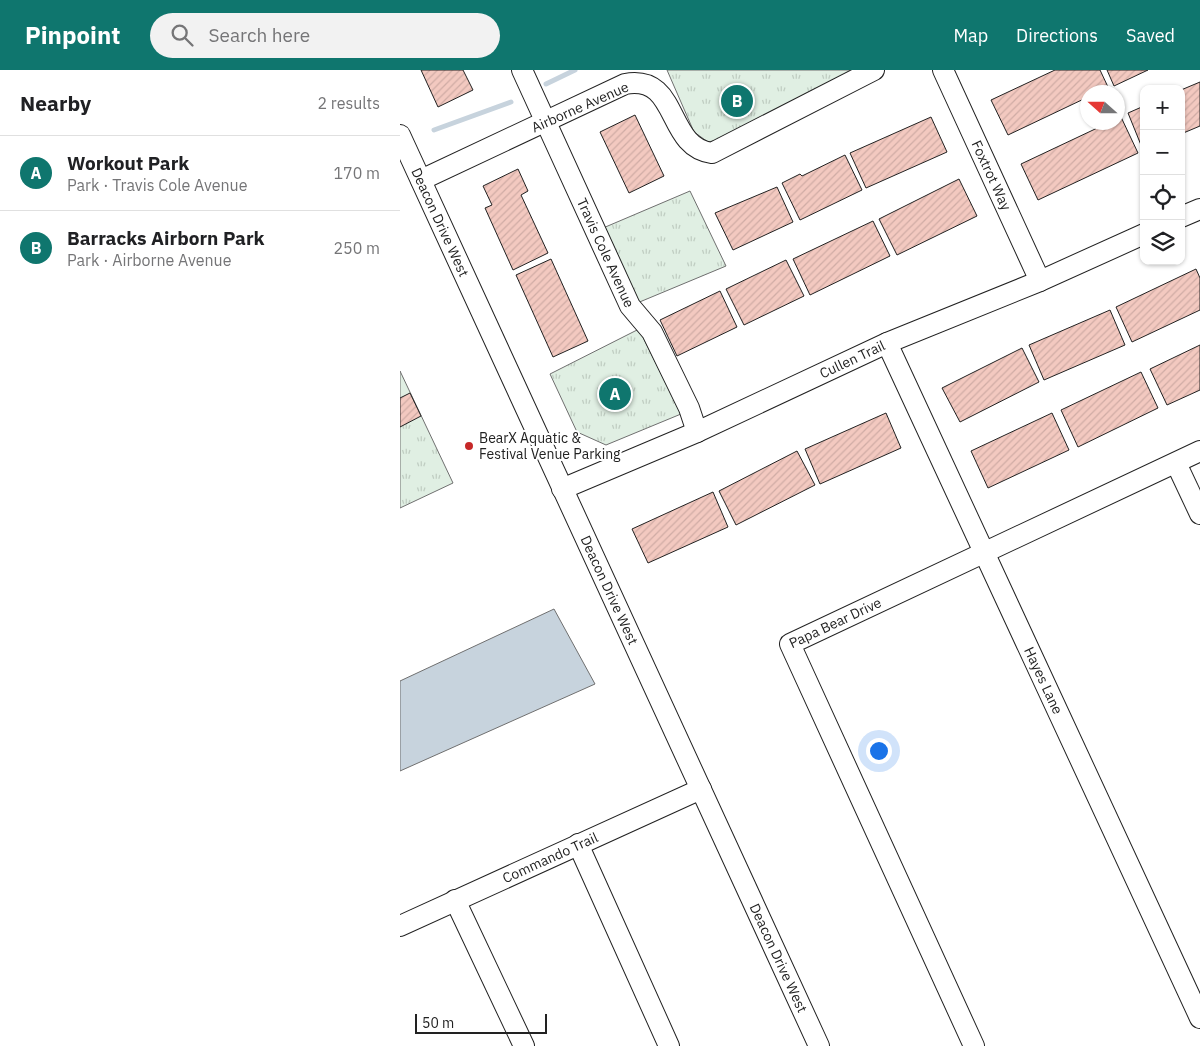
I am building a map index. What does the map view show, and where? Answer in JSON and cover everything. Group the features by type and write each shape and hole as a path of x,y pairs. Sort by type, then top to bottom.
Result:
{"street":[{"name":"Travis Cole Avenue","path":"522,70 547,120 630,306 652,332 689,408 697,432"},
{"name":"Airborne Avenue","path":"421,180 625,84 636,82 648,85 665,100 690,144 699,151 712,153 874,70"},
{"name":"Foxtrot Way","path":"943,70 1040,280"},
{"name":"Deacon Drive West","path":"400,135 820,1046"},
{"path":"1185,216 1200,209"},
{"name":"Cullen Trail","path":"562,489 697,432 887,343 1040,280 1140,236"},
{"name":"Hayes Lane","path":"887,343 1200,1018"},
{"name":"Papa Bear Drive","path":"974,1046 790,644 1200,451"},
{"path":"1176,462 1200,514"},
{"name":"Commando Trail","path":"400,926 701,789"},
{"path":"578,844 669,1046"},
{"path":"455,900 524,1046"}],"green space":[{"path":"667,70 854,70 717,140 708,142 694,132"},
{"path":"690,191 726,266 630,306 596,231"},
{"path":"639,329 681,414 606,445 577,432 550,374"},
{"path":"400,371 453,483 400,508"}],"shaded area":[{"path":"554,609 595,684 400,771 400,681"}],"building":[{"path":"421,70 463,70 473,90 438,107"},
{"path":"1055,70 1100,70 1107,85 1080,85 1080,101 1008,135 991,100"},
{"path":"1107,70 1148,70 1116,85 1114,85"},
{"path":"1200,82 1200,126 1185,132 1185,130 1185,88"},
{"path":"1140,108 1140,143 1128,113"},
{"path":"635,115 664,176 629,193 600,132"},
{"path":"931,117 947,152 866,188 850,153"},
{"path":"1125,125 1138,153 1038,200 1021,164 1093,130 1125,130"},
{"path":"845,155 862,190 800,220 782,183 800,174 802,176"},
{"path":"518,169 528,191 521,195 548,253 513,270 485,208 492,205 483,186"},
{"path":"959,179 977,216 897,255 879,219"},
{"path":"777,187 793,222 733,250 715,213"},
{"path":"873,221 890,256 810,295 793,259"},
{"path":"551,259 588,341 553,357 516,275"},
{"path":"786,260 804,296 744,325 726,289"},
{"path":"1196,269 1200,278 1200,310 1132,342 1116,307"},
{"path":"720,291 737,327 677,356 660,320"},
{"path":"1110,310 1125,345 1044,380 1029,345"},
{"path":"1200,345 1200,390 1167,405 1150,369"},
{"path":"1022,348 1039,382 960,422 942,388"},
{"path":"1141,372 1158,408 1078,447 1061,410"},
{"path":"410,393 421,416 400,427 400,398"},
{"path":"886,413 901,448 820,484 805,449"},
{"path":"1052,413 1069,450 988,488 971,451"},
{"path":"797,451 815,485 736,525 719,491"},
{"path":"713,492 728,527 648,563 632,529"}],"waterway":[{"path":"546,84 575,70"},
{"path":"434,130 511,102"}],"place":[{"name":"Barracks Airborn Park","path":"737,101"},
{"name":"Workout Park","path":"615,394"},
{"name":"BearX Aquatic & Festival Venue Parking","path":"469,446"}]}
